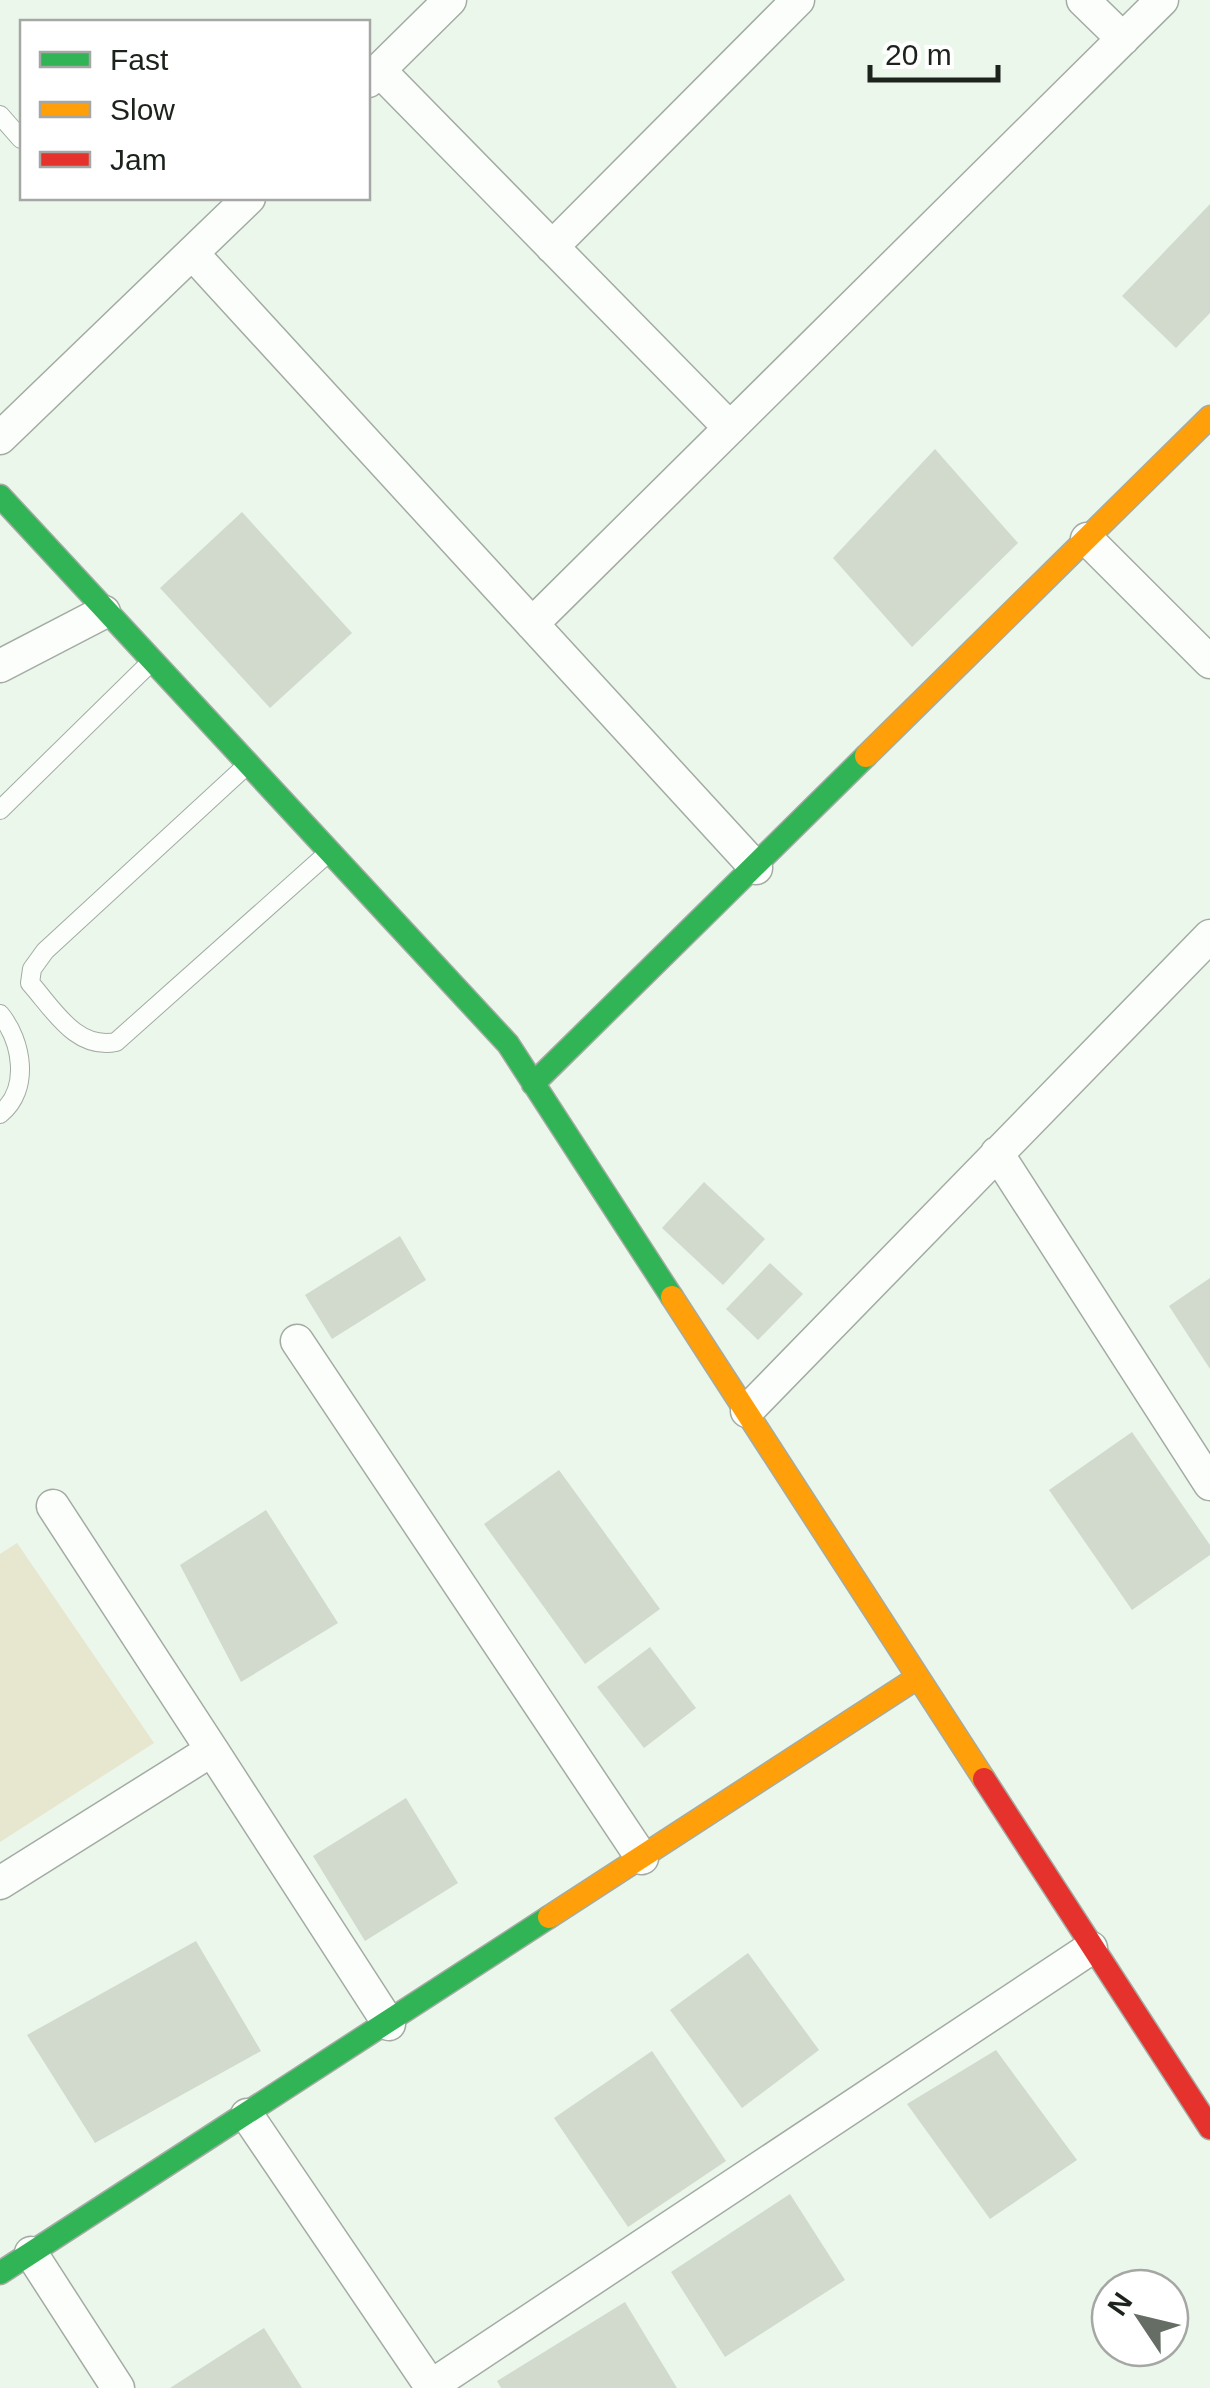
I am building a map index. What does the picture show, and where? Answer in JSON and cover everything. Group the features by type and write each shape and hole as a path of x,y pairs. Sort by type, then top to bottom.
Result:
{"street":[{"path":"450,0 373,75 552,246 730,428"},
{"path":"552,246 798,0"},
{"path":"1083,0 1123,40"},
{"path":"532,624 1162,0"},
{"path":"0,438 247,200"},
{"path":"192,253 756,868"},
{"path":"533,1084 1210,417"},
{"path":"0,496 508,1044 1210,2128"},
{"path":"1086,540 1210,662"},
{"path":"0,666 104,612"},
{"path":"747,1411 1210,936"},
{"path":"997,1153 1210,1484"},
{"path":"296,1342 642,1858"},
{"path":"52,1506 389,2024"},
{"path":"0,2273 917,1678"},
{"path":"0,1883 212,1750"},
{"path":"247,2115 431,2387 1091,1948"},
{"path":"31,2253 118,2388"}],"lane":[{"path":"0,115 20,138"},
{"path":"0,810 151,662"},
{"path":"249,764 45,950 32,968 30,983 75,1034 89,1042 116,1042 332,850"},
{"path":"0,1014 16,1034 19,1062 19,1085 10,1106 0,1114"}],"green space":[{"path":"17,1543 154,1743 0,1842 0,1554"}],"building":[{"path":"1210,204 1210,313 1176,348 1122,296"},
{"path":"935,449 1018,543 912,647 833,558"},
{"path":"242,512 352,633 270,708 160,588"},
{"path":"704,1182 765,1239 723,1285 662,1228"},
{"path":"400,1236 426,1280 332,1339 305,1295"},
{"path":"770,1263 803,1294 758,1340 726,1309"},
{"path":"1210,1278 1210,1369 1169,1306"},
{"path":"1132,1432 1210,1545 1210,1555 1132,1610 1049,1490"},
{"path":"559,1470 660,1609 585,1664 484,1524"},
{"path":"266,1510 338,1623 241,1682 180,1565"},
{"path":"650,1647 696,1708 644,1748 597,1687"},
{"path":"406,1798 458,1883 365,1941 313,1856"},
{"path":"196,1941 261,2051 95,2143 27,2035"},
{"path":"748,1953 819,2050 742,2108 670,2010"},
{"path":"996,2050 1077,2160 990,2219 907,2104"},
{"path":"652,2051 726,2161 628,2227 554,2118"},
{"path":"790,2194 845,2280 725,2357 671,2272"},
{"path":"625,2302 677,2388 501,2388 497,2381"},
{"path":"264,2328 302,2388 170,2388"}],"traffic: fast":[{"path":"0,496 508,1044 672,1297"},
{"path":"533,1084 866,756"},
{"path":"0,2273 549,1917"}],"traffic: slow":[{"path":"866,756 1210,417"},
{"path":"672,1297 984,1779"},
{"path":"549,1917 917,1678"}],"traffic: jam":[{"path":"984,1779 1210,2128"}]}
